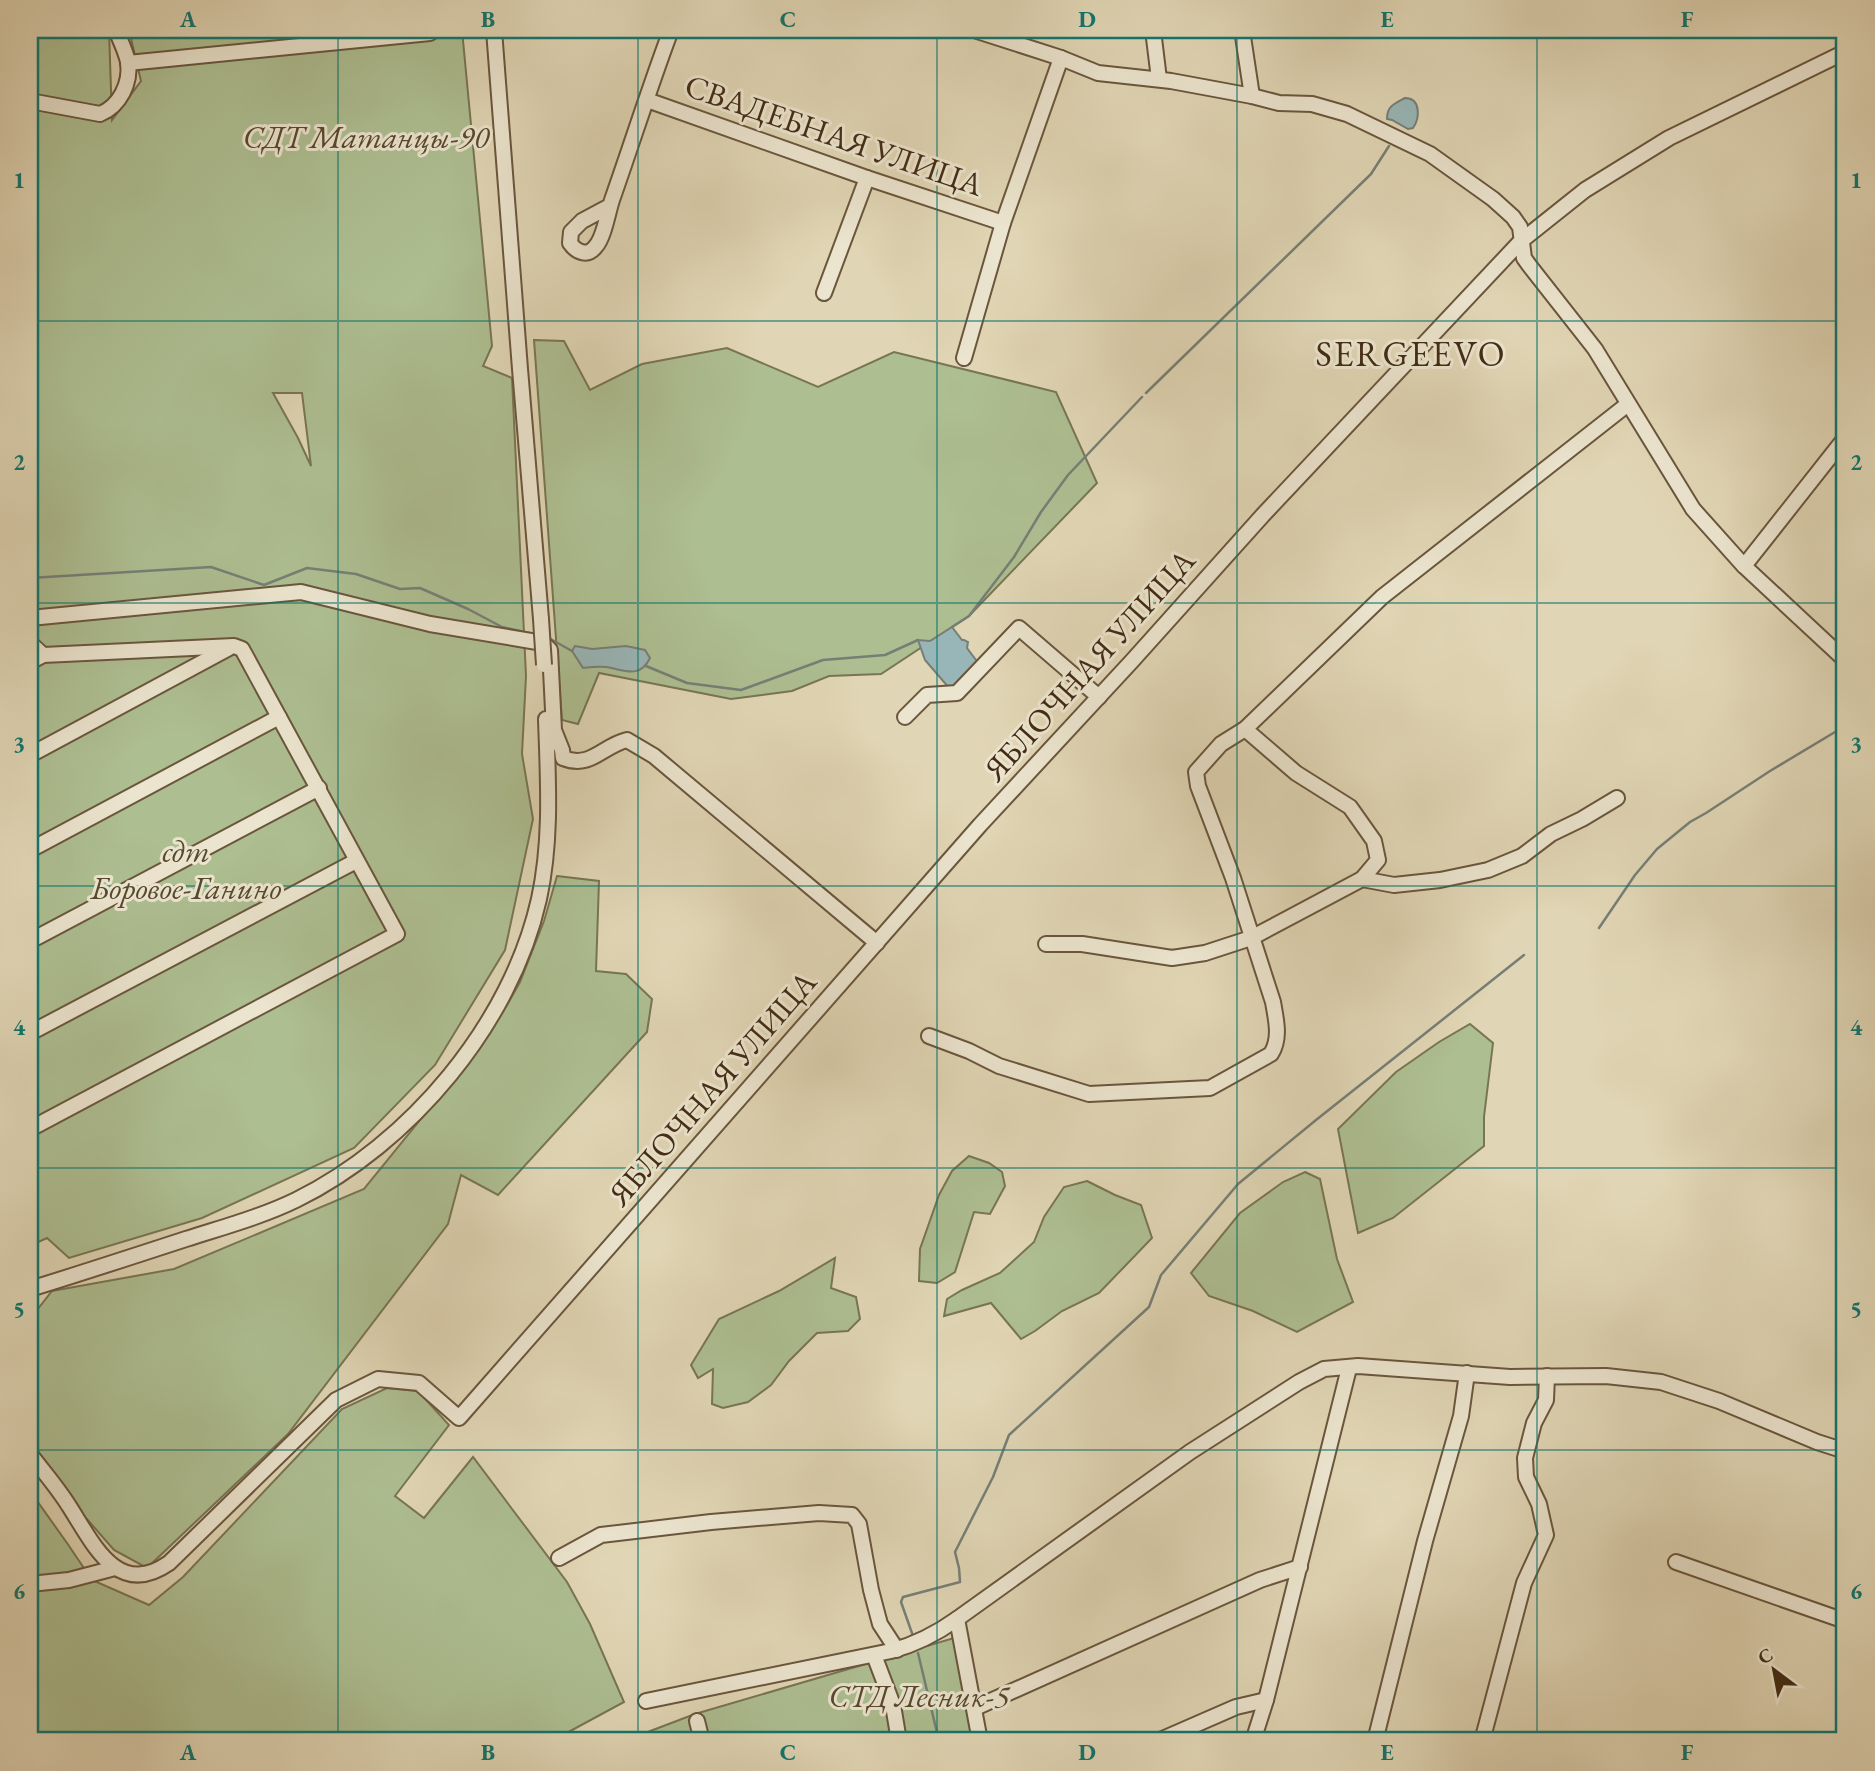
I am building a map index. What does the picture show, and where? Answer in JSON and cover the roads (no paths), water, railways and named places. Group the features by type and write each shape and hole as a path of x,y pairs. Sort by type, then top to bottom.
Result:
{"street":[{"path":"30,100 100,114 107,111 126,89 128,63 116,30"},
{"path":"128,63 430,33 430,30"},
{"path":"30,1289 250,1219 295,1200 332,1180 402,1126 449,1074 478,1035 508,987 527,942 538,899 546,848 548,808 544,665 494,30"},
{"path":"610,206 671,30"},
{"path":"974,30 1098,73 1159,79 1279,103 1312,104 1347,114 1430,154 1493,199 1520,227 1524,258 1595,349 1693,509 1744,566 1845,660"},
{"path":"1153,30 1159,79"},
{"path":"1242,30 1252,96"},
{"name":"ЯБЛОЧНАЯ УЛИЦА","path":"115,1567 125,1573 147,1574 169,1563 337,1400 378,1379 419,1383 459,1418 980,825 1263,515 1521,241 1585,190 1669,138 1845,51"},
{"name":"СВАДЕБНАЯ УЛИЦА","path":"964,358 1003,223 1061,58"},
{"name":"СВАДЕБНАЯ УЛИЦА","path":"647,100 1003,223"},
{"path":"824,293 867,178"},
{"path":"929,1036 999,1066 1089,1094 1210,1088 1271,1054 1277,1045 1273,1002 1233,878 1198,786 1196,772 1221,744 1245,729 1382,597 1629,404"},
{"path":"1744,566 1845,438"},
{"path":"30,618 301,592 430,624 543,643 550,650 554,730 563,758 573,762 584,761 617,742 627,740 637,745 654,756 877,943"},
{"path":"905,717 927,695 957,693 1018,628 1098,697"},
{"path":"30,643 36,659 234,646 242,649 397,934 30,1129"},
{"path":"30,755 234,646"},
{"path":"30,849 279,717"},
{"path":"1046,944 1082,944 1172,958 1205,953 1251,938 1362,878 1378,860 1374,841 1350,807 1296,773 1245,729"},
{"path":"30,941 319,789"},
{"path":"1362,878 1394,885 1440,880 1488,870 1522,856 1551,834 1617,797"},
{"path":"30,1033 356,861"},
{"path":"646,1701 916,1644 936,1634 1191,1452 1324,1369 1358,1366 1510,1377 1606,1376 1661,1382 1719,1401 1845,1451"},
{"path":"1253,1741 1266,1700 1349,1368"},
{"path":"1375,1741 1425,1541 1461,1416 1467,1373"},
{"path":"1482,1741 1524,1583 1546,1535 1539,1504 1526,1477 1525,1458 1534,1423 1546,1400 1547,1376"},
{"path":"30,1454 69,1504 91,1542 115,1567"},
{"path":"559,1558 601,1535 819,1513 852,1516 859,1524 870,1590 880,1624 897,1650"},
{"path":"1676,1562 1845,1621"},
{"path":"30,1584 69,1580 115,1567"},
{"path":"975,1709 1260,1580 1300,1567"},
{"path":"957,1619 980,1741"},
{"path":"874,1655 893,1705 899,1741"},
{"path":"1158,1741 1236,1707 1266,1700"},
{"path":"697,1721 702,1741"}],"water":[{"path":"1405,98 1414,101 1418,109 1413,128 1408,129 1387,119 1390,108"},
{"path":"952,627 962,640 968,642 967,648 979,664 950,689 925,660 918,640 930,641"},
{"path":"575,646 592,649 626,646 645,650 650,658 642,669 631,672 603,667 583,668 572,651"}],"waterway":[{"path":"1146,393 1371,174 1389,146"},
{"path":"952,627 969,616 1014,557 1041,512 1068,475 1142,397"},
{"path":"30,578 211,567 264,585 307,568 356,574 400,589 420,588 502,627 538,635"},
{"path":"547,637 572,651"},
{"path":"646,666 687,683 741,690 823,660 885,655 918,640"},
{"path":"1599,928 1635,875 1657,849 1690,822 1845,726"},
{"path":"913,1636 901,1602 903,1597 960,1582 955,1552 993,1477 1009,1435 1149,1307 1161,1275 1238,1184 1524,955"},
{"path":"918,1653 939,1741"}],"district":[{"name":"SERGEEVO","path":"1411,354"}],"park label":[{"name":"СДТ Матанцы-90","path":"366,137"},
{"name":"сдт Боровое-Ганино","path":"186,870"},
{"name":"СТД Лесник-5","path":"919,1696"}]}
